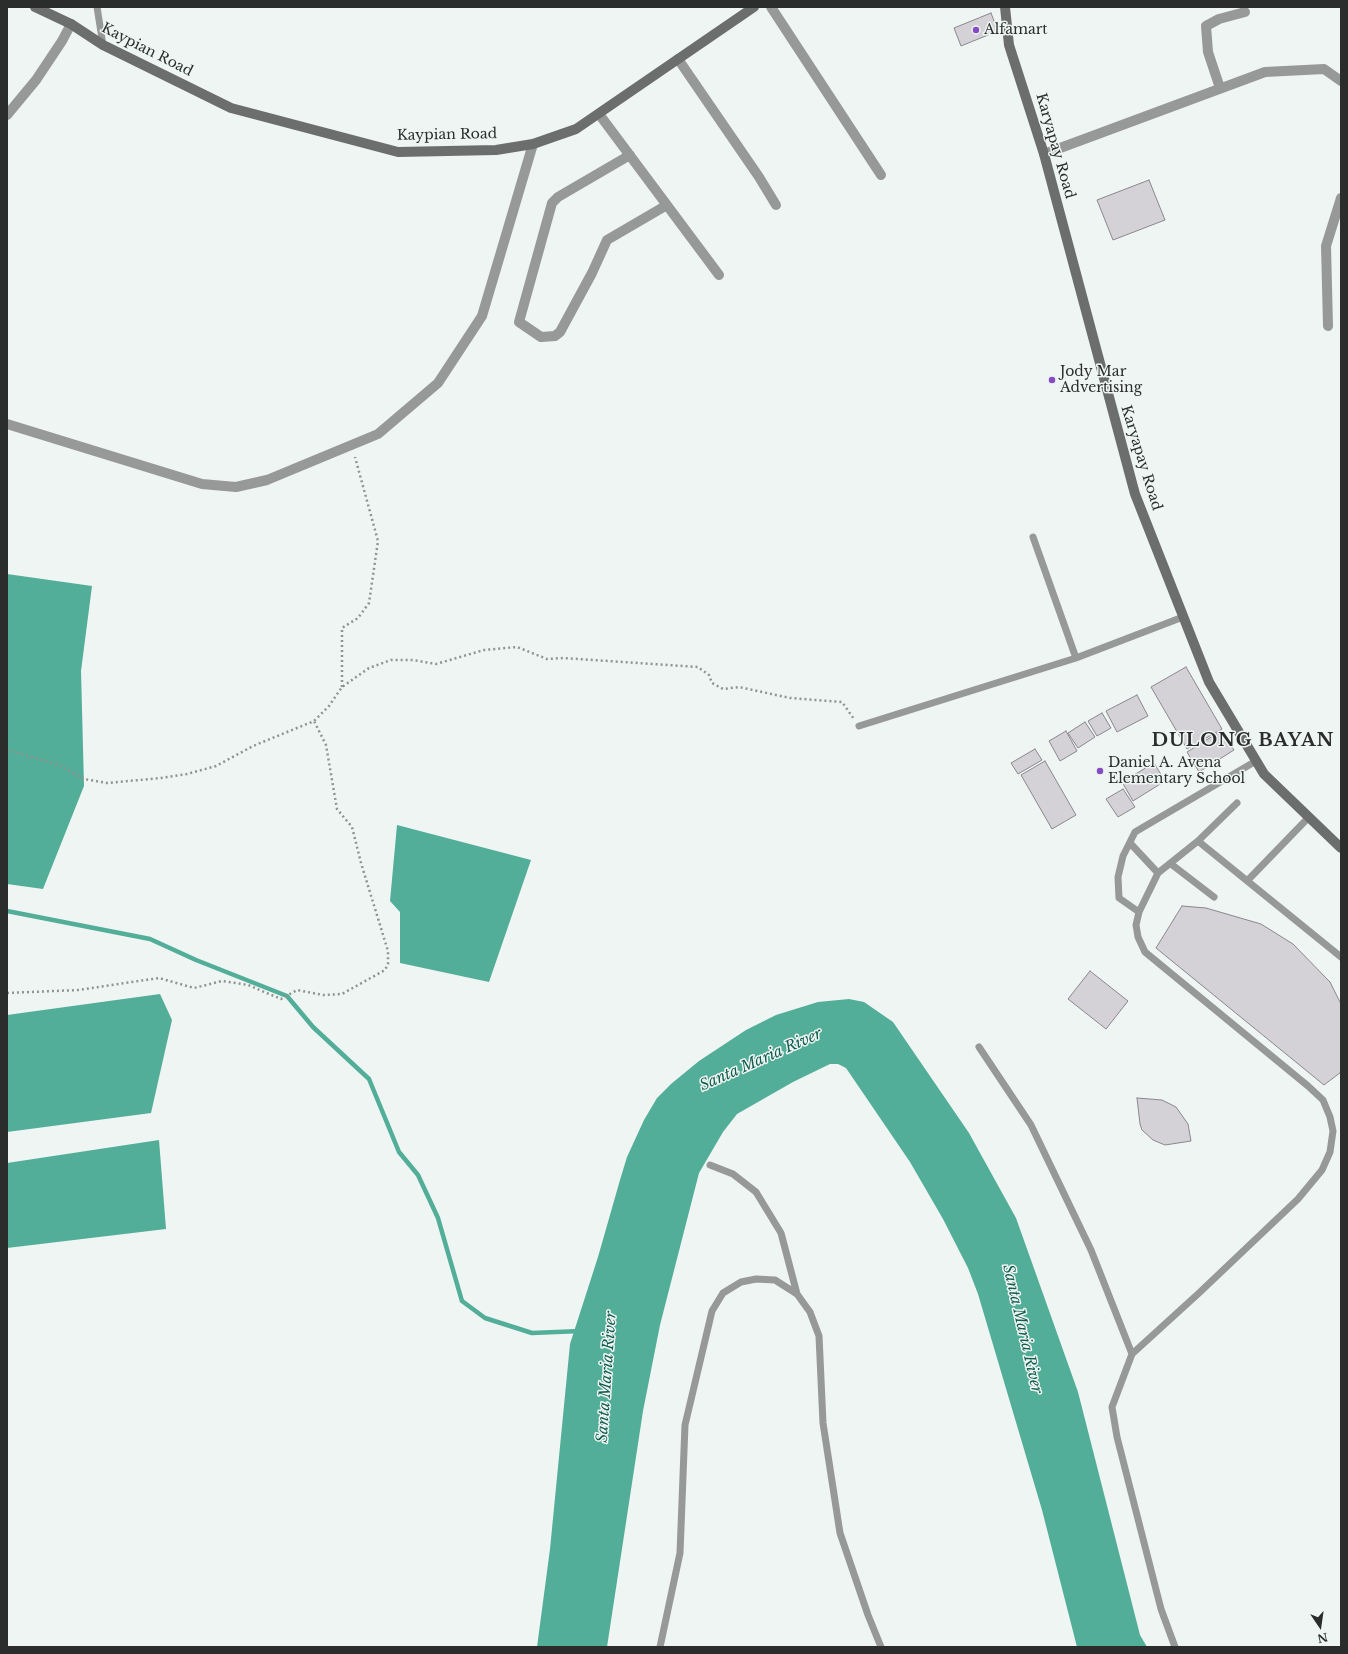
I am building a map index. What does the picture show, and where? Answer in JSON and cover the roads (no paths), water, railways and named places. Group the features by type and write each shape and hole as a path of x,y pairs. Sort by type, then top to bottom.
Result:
{"main road":[{"name":"Kaypian Road","path":"35,7 71,24 103,45 231,108 398,152 496,150 533,144 576,129 754,7"},
{"name":"Karyapay Road","path":"1005,7 1009,45 1044,154 1135,494 1183,617 1209,682 1264,774 1341,848"}],"street":[{"path":"770,7 881,175"},
{"path":"1220,88 1208,52 1206,26 1219,19 1245,12"},
{"path":"7,115 36,80 62,41 71,24"},
{"path":"678,59 759,177 776,205"},
{"path":"1044,154 1265,72 1324,69 1341,81"},
{"path":"599,114 719,275"},
{"path":"7,424 202,484 236,487 267,480 378,434 438,383 482,316 533,144"},
{"path":"630,155 558,197 552,203 519,322 541,337 555,336 560,332 592,273 607,240 667,205"},
{"path":"1328,326 1326,246 1341,198"}],"lane":[{"path":"97,7 103,45"},
{"path":"1033,537 1076,658"},
{"path":"858,726 1076,658 1183,617"},
{"path":"1139,912 1119,898 1118,877 1123,856 1135,832 1256,761"},
{"path":"1175,1647 1161,1609 1117,1437 1112,1407 1132,1354 1298,1199 1322,1170 1330,1152 1333,1131 1330,1117 1323,1100 1145,952 1138,938 1136,925 1139,912 1158,873 1198,842 1237,803"},
{"path":"1248,880 1309,817"},
{"path":"1198,842 1248,880 1282,911 1341,957"},
{"path":"1130,843 1158,873"},
{"path":"1171,864 1214,897"},
{"path":"979,1047 1031,1125 1091,1250 1132,1354"},
{"path":"710,1165 733,1174 756,1192 781,1233 797,1294 810,1312 819,1336 823,1423 840,1533 868,1615 881,1647"},
{"path":"660,1647 680,1553 685,1425 712,1311 724,1293 742,1282 756,1279 775,1280 797,1294"}],"water":[{"path":"7,574 92,586 81,671 84,786 43,889 7,884"},
{"path":"397,825 531,860 489,982 400,963 400,912 390,901"},
{"path":"160,994 172,1020 151,1113 7,1132 7,1015"},
{"name":"Santa Maria River","path":"849,999 864,1002 893,1022 969,1133 1016,1218 1078,1392 1140,1635 1147,1647 1077,1647 1042,1510 978,1294 968,1268 943,1219 910,1162 846,1068 838,1064 830,1064 793,1082 737,1114 723,1132 699,1173 660,1325 643,1411 607,1647 537,1647 550,1549 570,1344 598,1257 627,1157 644,1120 657,1098 671,1084 699,1061 746,1030 776,1015 818,1002"},
{"path":"159,1140 166,1229 7,1248 7,1163"}],"waterway":[{"path":"7,911 150,939 196,960 287,996 313,1027 369,1079 399,1152 418,1175 438,1218 462,1301 485,1318 532,1333 581,1331"}],"place":[{"name":"Alfamart","path":"976,30"},
{"name":"Jody Mar Advertising","path":"1052,380"},
{"name":"Daniel A. Avena Elementary School","path":"1100,771"}],"district":[{"name":"DULONG BAYAN","path":"1243,741"}]}
